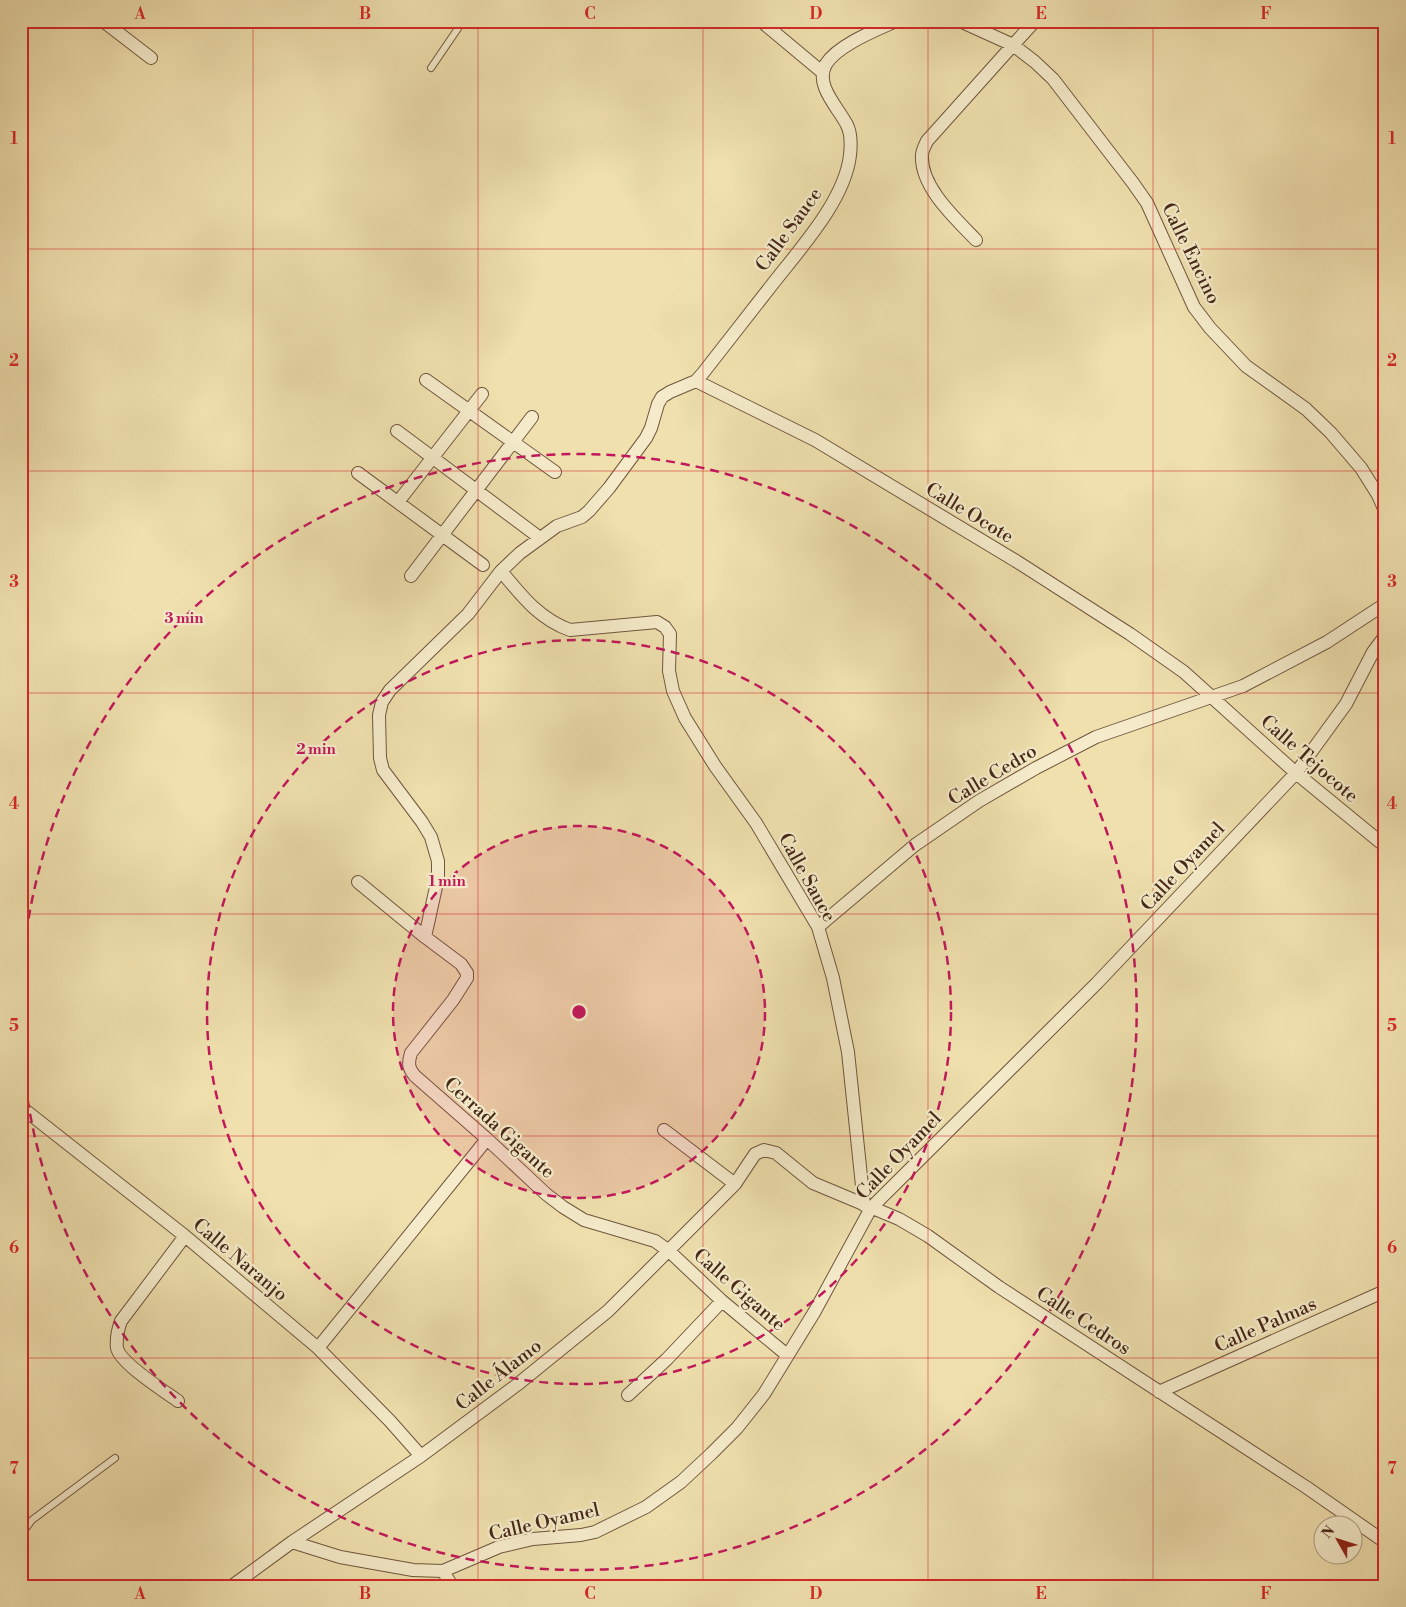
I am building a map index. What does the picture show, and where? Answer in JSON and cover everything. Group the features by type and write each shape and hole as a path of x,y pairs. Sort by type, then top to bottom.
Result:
{"street":[{"path":"103,21 151,58"},
{"path":"762,21 822,72 827,63 842,49 867,34 896,21"},
{"path":"960,21 1013,46"},
{"path":"976,240 945,208 925,175 921,155 927,141 1035,21"},
{"name":"Calle Encino","path":"1013,46 1035,62 1052,79 1147,203 1194,306 1210,328 1246,366 1306,409 1331,433 1361,468 1378,495 1385,511"},
{"name":"Calle Sauce","path":"426,937 438,878 438,861 431,837 383,770 380,758 379,715 382,702 390,690 468,614 501,570 520,553 557,526 582,517 589,512 634,456 651,428 662,397 696,381 814,231 834,200 842,182 850,155 848,127 826,91 822,81 822,72"},
{"path":"426,380 555,472"},
{"name":"Calle Ocote","path":"696,381 815,440 1016,561 1130,634 1184,672 1212,697"},
{"path":"398,502 482,394"},
{"path":"411,576 532,417"},
{"path":"397,431 540,538"},
{"path":"358,473 483,565"},
{"name":"Calle Sauce","path":"501,570 527,602 558,626 570,630 657,622 665,627 670,634 669,671 673,692 685,718 715,766 756,823 818,927 833,978 848,1052 867,1206"},
{"name":"Calle Cedro","path":"818,927 915,846 980,801 1036,768 1096,737 1243,686 1327,642 1385,604"},
{"name":"Calle Oyamel","path":"292,1542 340,1557 413,1570 443,1571 499,1547 533,1539 595,1532 646,1507 681,1482 736,1428 764,1394 815,1311 867,1206 1097,983 1296,773 1346,704 1374,652 1385,636"},
{"name":"Calle Tejocote","path":"1212,697 1296,773 1385,846"},
{"path":"358,882 426,937"},
{"name":"Cerrada Gigante","path":"426,937 461,964 468,978 411,1053 408,1062 409,1069 546,1194 573,1214 599,1225 648,1238 669,1251"},
{"name":"Calle Naranjo","path":"21,1107 185,1236 318,1348 384,1414 421,1456"},
{"path":"664,1130 735,1184"},
{"path":"318,1348 487,1139"},
{"name":"Calle Cedros","path":"755,1154 764,1150 776,1153 813,1182 899,1220 928,1236 999,1287 1306,1487 1385,1542"},
{"name":"Calle Álamo","path":"232,1586 292,1542 421,1456 518,1384 601,1317 735,1184 755,1154"},
{"path":"178,1401 125,1361 117,1349 117,1332 120,1321 185,1236"},
{"name":"Calle Gigante","path":"669,1251 722,1301 787,1356"},
{"name":"Calle Palmas","path":"1159,1392 1385,1291"},
{"path":"628,1395 667,1359 722,1301"},
{"path":"443,1571 452,1586"}],"lane":[{"path":"431,68 463,21"},
{"path":"21,1535 32,1520 114,1458"}]}
